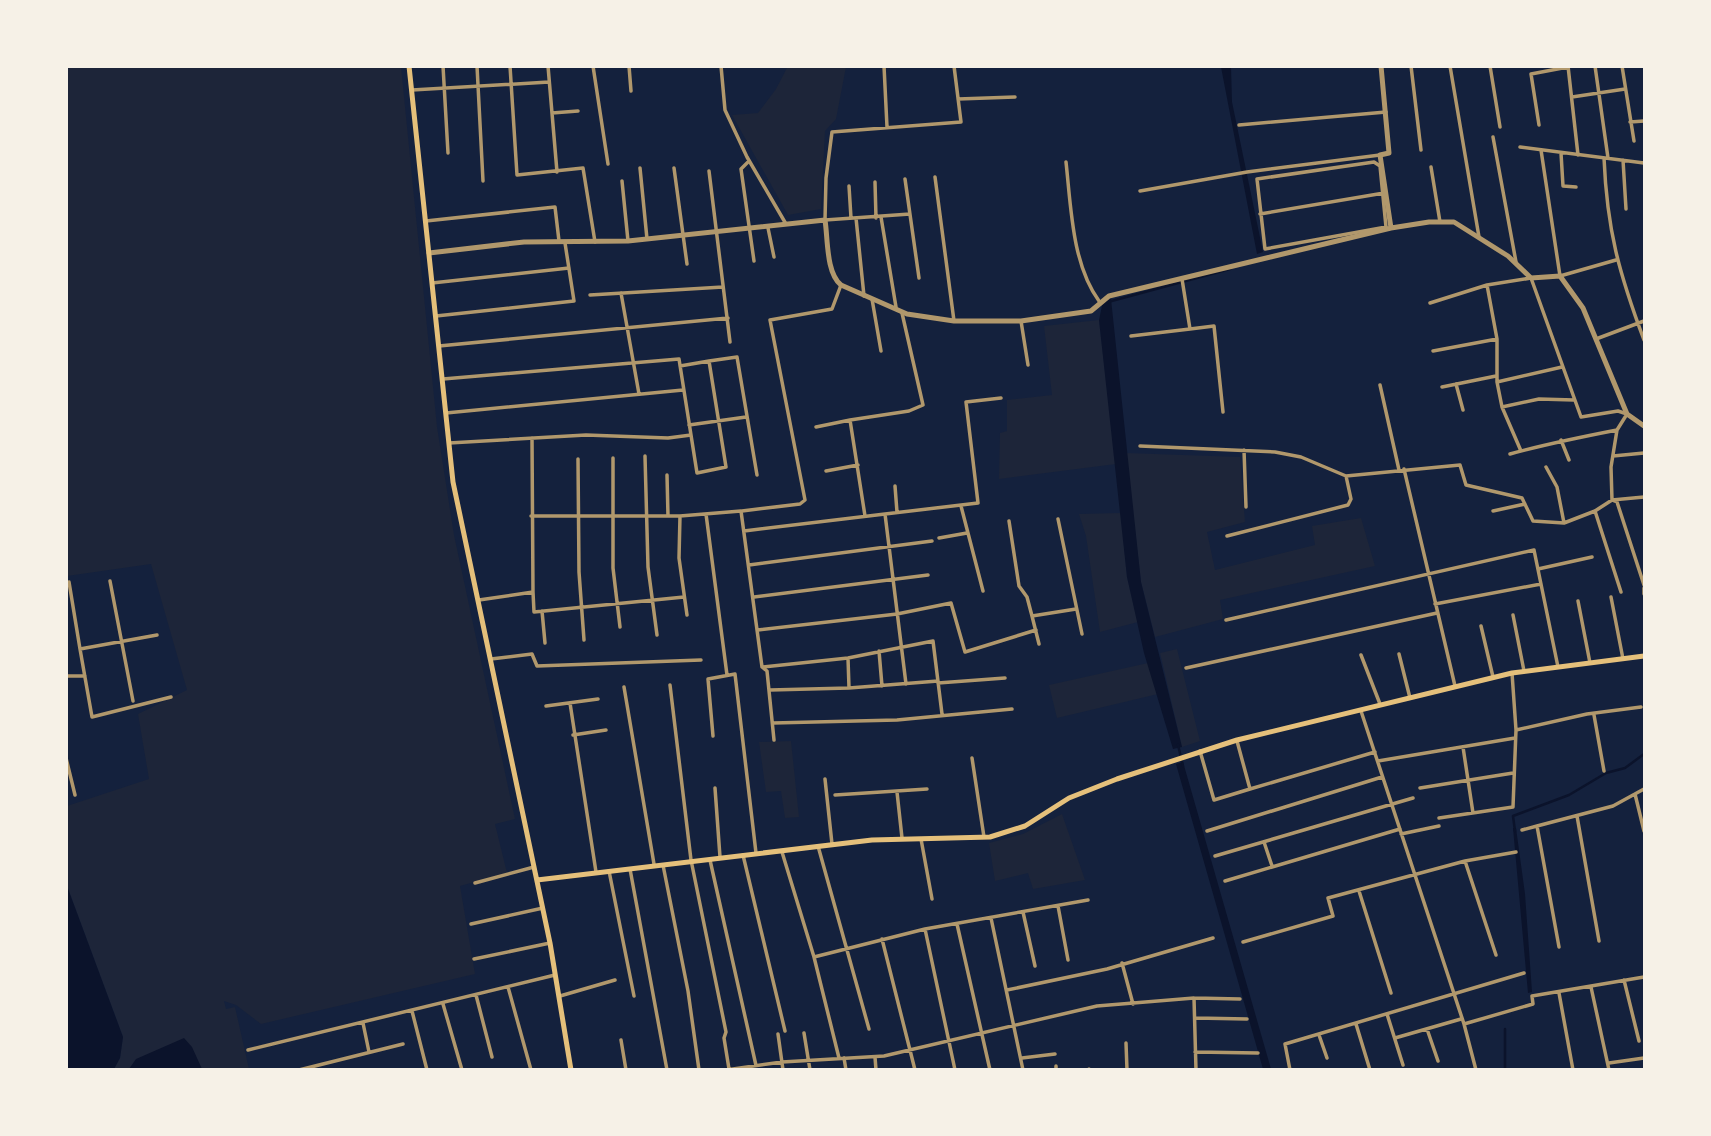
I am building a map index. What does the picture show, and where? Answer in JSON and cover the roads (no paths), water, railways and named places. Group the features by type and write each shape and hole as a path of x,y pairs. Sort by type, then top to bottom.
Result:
{"main road":[{"path":"409,66 453,482 550,943 571,1069"},
{"path":"537,880 832,844 902,838 984,837 1026,826 1069,798 1186,755 1237,740 1512,673 1644,658"}],"street":[{"path":"443,66 447,153"},
{"path":"477,66 483,181"},
{"path":"510,66 517,175 583,168 595,242"},
{"path":"548,66 557,172"},
{"path":"593,66 608,164"},
{"path":"629,66 631,91"},
{"path":"721,66 725,110 749,161 787,226"},
{"path":"884,66 887,127"},
{"path":"954,66 961,122 832,132 826,178 825,220 832,269 835,280 841,285 902,311 954,321 1021,321 1091,312 1099,301 1121,292 1391,228 1454,222 1516,264 1531,278 1581,417 1618,411 1644,426"},
{"path":"1140,191 1240,173 1389,153 1381,66"},
{"path":"1411,66 1421,150"},
{"path":"1450,66 1479,238"},
{"path":"1490,66 1500,127"},
{"path":"1595,66 1606,158 1606,212 1616,260 1644,340"},
{"path":"1622,66 1634,141"},
{"path":"1539,125 1531,74 1568,67 1578,155"},
{"path":"412,90 549,82"},
{"path":"1572,97 1625,89"},
{"path":"958,99 1015,97"},
{"path":"552,113 578,111"},
{"path":"1239,125 1386,112"},
{"path":"1630,122 1644,121"},
{"path":"1493,137 1516,264"},
{"path":"1520,147 1644,163"},
{"path":"1541,150 1560,276 1583,308 1627,414"},
{"path":"1561,153 1563,186 1576,187"},
{"path":"1380,155 1391,228"},
{"path":"1623,160 1626,209"},
{"path":"749,161 741,169 754,261"},
{"path":"1066,162 1071,210 1086,283 1099,301"},
{"path":"1377,162 1385,193 1387,228 1267,250 1260,214 1257,179 1377,162"},
{"path":"1431,167 1440,222"},
{"path":"640,168 647,239"},
{"path":"674,168 687,264"},
{"path":"709,171 730,342"},
{"path":"935,177 954,321"},
{"path":"905,179 919,278"},
{"path":"622,181 628,241"},
{"path":"875,182 896,307"},
{"path":"849,186 864,296"},
{"path":"1260,214 1385,193"},
{"path":"426,221 555,207 574,301 436,316"},
{"path":"429,253 562,242 628,241 825,220 911,215"},
{"path":"768,228 774,257"},
{"path":"1430,303 1487,285 1560,276 1616,260"},
{"path":"432,283 569,268"},
{"path":"1182,279 1190,329"},
{"path":"531,516 680,516 800,504 805,500 770,320 832,309 841,285"},
{"path":"1487,285 1497,339 1496,376 1502,407 1521,451"},
{"path":"590,295 723,287"},
{"path":"621,293 639,394"},
{"path":"872,299 881,351"},
{"path":"816,427 909,411 923,405 901,318 902,311"},
{"path":"439,346 728,318"},
{"path":"1021,321 1028,365"},
{"path":"1596,339 1644,321"},
{"path":"1131,336 1214,326 1223,412"},
{"path":"1433,351 1497,339"},
{"path":"681,366 737,357 757,475"},
{"path":"443,379 679,359 697,473 726,467 709,362"},
{"path":"1497,382 1562,367"},
{"path":"1442,387 1496,376"},
{"path":"1456,384 1463,410"},
{"path":"1380,385 1455,686"},
{"path":"446,413 683,390"},
{"path":"744,531 978,503 966,402 1001,398"},
{"path":"1502,407 1539,399 1574,400"},
{"path":"1612,500 1613,456 1617,430 1627,414"},
{"path":"689,425 746,416"},
{"path":"850,421 865,516"},
{"path":"1510,454 1561,440 1617,430"},
{"path":"449,443 531,438 691,435"},
{"path":"531,438 534,612 684,597"},
{"path":"1561,440 1569,460"},
{"path":"1140,446 1244,450 1301,457 1346,476 1460,464 1466,485 1522,498 1533,521 1564,523 1595,512 1612,500 1644,497"},
{"path":"1244,450 1246,507"},
{"path":"1613,456 1644,453"},
{"path":"645,456 652,601 657,635"},
{"path":"613,458 613,568 620,627"},
{"path":"578,459 584,640"},
{"path":"826,471 858,465"},
{"path":"1546,467 1557,487 1564,523"},
{"path":"667,475 668,516"},
{"path":"1227,536 1348,505 1351,499 1346,476"},
{"path":"895,486 897,512"},
{"path":"1612,500 1618,502 1644,586 1644,594"},
{"path":"1493,511 1525,504"},
{"path":"961,506 983,591"},
{"path":"741,511 762,667 766,671 770,690 774,740"},
{"path":"1595,512 1621,592"},
{"path":"706,514 727,675"},
{"path":"885,514 906,684"},
{"path":"680,516 679,558 687,615"},
{"path":"1058,519 1082,634"},
{"path":"1009,521 1019,586 1027,597 1039,644"},
{"path":"939,538 967,533"},
{"path":"749,565 932,541"},
{"path":"1226,620 1534,550 1558,667"},
{"path":"1538,569 1592,557"},
{"path":"754,597 928,575"},
{"path":"110,581 133,701"},
{"path":"69,582 83,677 92,717 171,698"},
{"path":"1435,604 1541,584"},
{"path":"478,600 533,592"},
{"path":"1611,597 1623,659"},
{"path":"1578,601 1590,663"},
{"path":"758,630 897,614 951,603 965,652 1035,630"},
{"path":"1032,616 1076,609"},
{"path":"542,611 545,643"},
{"path":"1186,668 1437,613"},
{"path":"1513,615 1524,671"},
{"path":"1481,626 1493,677"},
{"path":"80,649 157,635"},
{"path":"762,667 848,658 933,641 942,714"},
{"path":"879,651 882,686"},
{"path":"491,659 532,654 537,666 701,660"},
{"path":"1399,654 1410,698"},
{"path":"1361,655 1381,706"},
{"path":"848,658 849,688"},
{"path":"1439,818 1513,807 1516,730 1512,673"},
{"path":"713,736 708,678 735,674 756,853"},
{"path":"66,677 83,677"},
{"path":"770,690 1005,678"},
{"path":"670,685 691,860 726,1031 724,1038 728,1069 782,1062 875,1057 911,1051 1097,1006 1194,998 1240,999"},
{"path":"624,687 654,864"},
{"path":"546,706 598,699"},
{"path":"570,703 596,872"},
{"path":"1516,730 1641,707"},
{"path":"773,723 897,720 1012,709"},
{"path":"1361,710 1464,1024 1476,1069"},
{"path":"1594,715 1604,771"},
{"path":"573,735 606,730"},
{"path":"1378,761 1515,738"},
{"path":"1237,740 1250,789"},
{"path":"1463,747 1473,813"},
{"path":"1200,751 1214,800 1374,752"},
{"path":"66,758 75,795"},
{"path":"972,758 984,837"},
{"path":"1420,788 1513,773"},
{"path":"1207,831 1382,776"},
{"path":"825,779 832,844"},
{"path":"715,788 720,857"},
{"path":"835,795 927,789"},
{"path":"1522,830 1613,806 1644,789"},
{"path":"897,792 902,838"},
{"path":"1635,794 1644,831"},
{"path":"1215,856 1413,798"},
{"path":"1577,816 1599,941"},
{"path":"1225,881 1401,831 1438,826"},
{"path":"1537,826 1559,947"},
{"path":"921,839 932,899"},
{"path":"1264,842 1272,867"},
{"path":"818,846 869,1029"},
{"path":"781,850 846,1069"},
{"path":"1244,942 1334,916 1328,898 1465,861 1516,852"},
{"path":"743,855 785,1031"},
{"path":"710,858 756,1067"},
{"path":"1465,861 1496,955"},
{"path":"662,863 688,991 699,1069"},
{"path":"475,883 534,867"},
{"path":"629,867 667,1069"},
{"path":"608,870 634,996"},
{"path":"1359,891 1391,993"},
{"path":"814,957 925,929 1088,900"},
{"path":"1058,906 1068,960"},
{"path":"471,924 542,908"},
{"path":"1023,912 1035,965"},
{"path":"991,918 1023,1069"},
{"path":"957,924 990,1069"},
{"path":"925,929 955,1069"},
{"path":"1007,990 1075,977 1213,938"},
{"path":"882,939 915,1069"},
{"path":"474,959 550,943"},
{"path":"1122,963 1133,1004"},
{"path":"1290,1069 1285,1044 1452,992 1524,973"},
{"path":"248,1050 555,975"},
{"path":"1464,1024 1534,1004 1532,996 1644,977"},
{"path":"560,996 615,980"},
{"path":"1624,980 1639,1041"},
{"path":"508,987 531,1069"},
{"path":"1591,987 1609,1069"},
{"path":"1559,993 1573,1069"},
{"path":"476,995 492,1058"},
{"path":"1194,998 1196,1069"},
{"path":"443,1004 462,1069"},
{"path":"412,1012 427,1069"},
{"path":"1387,1014 1403,1065"},
{"path":"1195,1018 1247,1019"},
{"path":"1395,1038 1461,1019"},
{"path":"363,1023 369,1052"},
{"path":"1356,1024 1370,1069"},
{"path":"1427,1029 1438,1061"},
{"path":"804,1033 810,1069"},
{"path":"778,1034 783,1069"},
{"path":"1319,1035 1327,1058"},
{"path":"621,1040 626,1069"},
{"path":"1126,1043 1127,1069"},
{"path":"299,1069 403,1044"},
{"path":"1195,1052 1258,1053"},
{"path":"1022,1058 1055,1054"},
{"path":"875,1057 876,1069"},
{"path":"1609,1063 1644,1058"}],"waterway":[{"path":"1108,302 1230,269"},
{"path":"1178,745 1183,766"},
{"path":"1515,831 1513,816 1569,795 1606,773 1625,768 1644,754"},
{"path":"1505,1029 1505,1070"}]}
